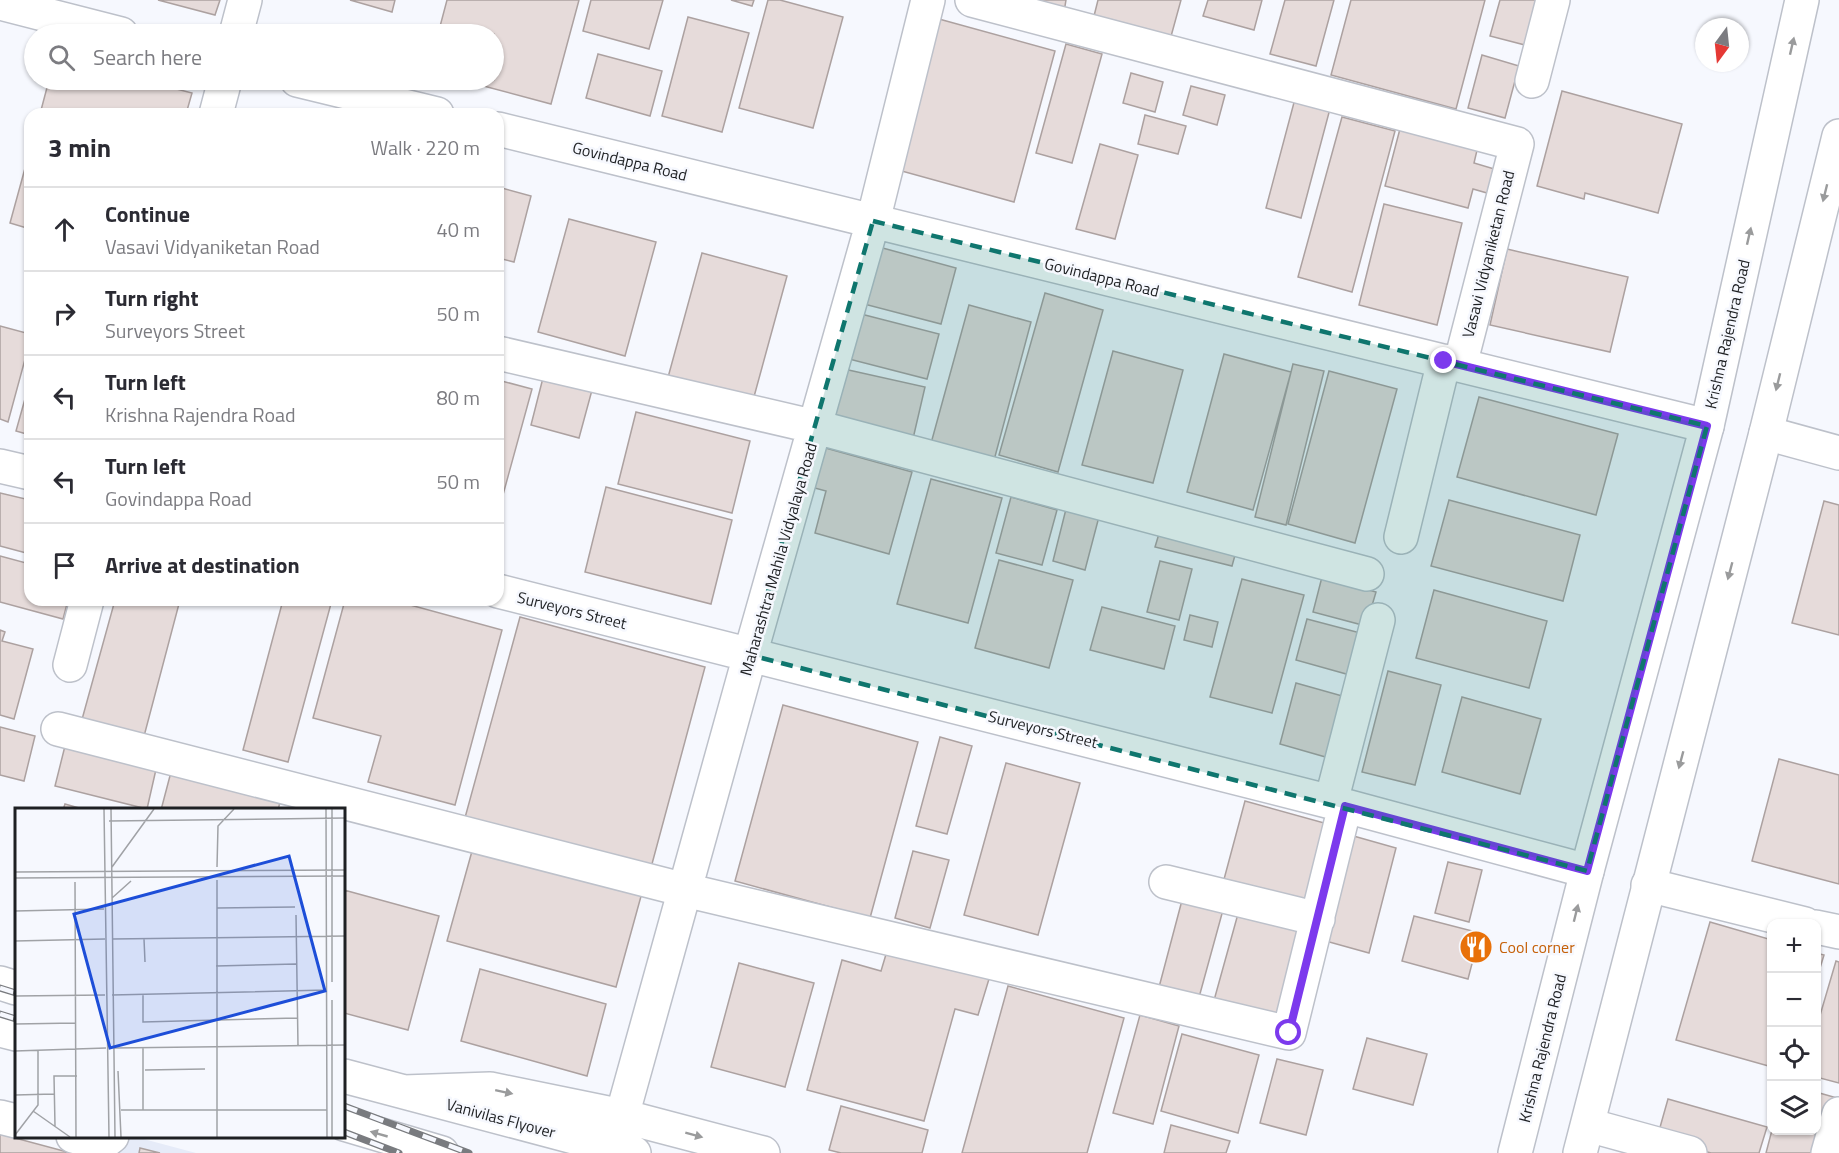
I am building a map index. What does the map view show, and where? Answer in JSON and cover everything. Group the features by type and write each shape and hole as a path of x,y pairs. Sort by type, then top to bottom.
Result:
{"street":[{"path":"239,24 245,0"},
{"name":"Maharashtra Mahila Vidyalaya Road","path":"622,1116 873,221 928,0"},
{"name":"Vasavi Vidyaniketan Road","path":"972,0 1517,144 1401,537"},
{"path":"1533,81 1553,0"},
{"name":"Krishna Rajendra Road","path":"1515,1153 1587,871 1707,426 1803,0"},
{"path":"0,3 82,24"},
{"path":"218,108 222,90"},
{"path":"338,90 412,108"},
{"name":"Govindappa Road","path":"504,130 1707,426"},
{"path":"1690,1153 1584,1139 1766,433 1839,136"},
{"path":"504,354 816,427 1367,574"},
{"path":"1766,433 1839,453"},
{"path":"0,466 24,472"},
{"name":"Surveyors Street","path":"504,593 1338,804 1587,871"},
{"path":"70,665 85,606"},
{"path":"58,729 685,890 1289,1033 1318,919 1338,804 1378,620"},
{"path":"1166,882 1318,919"},
{"path":"1648,885 1785,919"},
{"path":"1821,928 1839,932"},
{"path":"0,984 15,988"},
{"path":"0,1030 15,1034"},
{"name":"Vanivilas Flyover","path":"345,1076 634,1153"},
{"path":"404,1092 490,1089 622,1116 763,1153"},
{"path":"1828,1153 1839,1114"},
{"path":"0,1117 15,1121"},
{"path":"345,1125 428,1150"},
{"path":"77,1138 102,1144 111,1138"}],"highlighted area":[{"path":"873,221 1707,426 1587,871 750,655"}],"shaded area":[{"path":"123,1138 140,1138 196,1153 119,1153"}],"building":[{"path":"158,0 220,0 215,15"},
{"path":"350,0 395,0 392,12"},
{"path":"447,0 579,0 551,104 498,90 504,90 504,24 441,24"},
{"path":"591,0 663,0 649,49 583,31"},
{"path":"731,0 754,0 752,6"},
{"path":"768,0 780,0 843,17 813,128 739,108"},
{"path":"1017,0 1066,0 1064,12"},
{"path":"1098,0 1181,0 1170,40 1093,20"},
{"path":"1208,0 1262,0 1254,30 1203,16"},
{"path":"1285,0 1334,0 1316,66 1270,54"},
{"path":"1351,0 1485,0 1456,109 1331,75"},
{"path":"1500,0 1537,0 1525,45 1490,36"},
{"path":"688,17 749,33 722,132 662,116"},
{"path":"939,19 1055,51 1014,202 898,170"},
{"path":"1066,44 1102,54 1072,163 1036,153"},
{"path":"598,54 662,71 650,116 586,98"},
{"path":"1482,55 1519,66 1505,118 1468,108"},
{"path":"1131,73 1163,82 1155,112 1123,103"},
{"path":"1191,86 1225,95 1217,125 1183,115"},
{"path":"46,90 180,90 192,93 188,108 42,108"},
{"path":"1562,91 1682,124 1658,213 1585,193 1584,199 1537,186"},
{"path":"1296,95 1331,105 1301,218 1266,208"},
{"path":"1145,115 1186,126 1178,154 1138,144"},
{"path":"1342,117 1395,131 1352,292 1298,277"},
{"path":"1401,125 1478,146 1474,163 1501,171 1494,195 1473,189 1468,208 1385,186"},
{"path":"1100,144 1138,155 1115,239 1076,229"},
{"path":"24,172 24,227 10,223"},
{"path":"504,189 531,196 514,262 504,260"},
{"path":"1384,204 1462,223 1437,325 1359,305"},
{"path":"569,219 656,242 625,356 538,332"},
{"path":"879,247 956,268 941,324 864,304"},
{"path":"1507,249 1628,277 1610,352 1490,325"},
{"path":"702,253 787,276 752,404 667,381"},
{"path":"1045,293 1103,310 1058,472 999,455"},
{"path":"969,305 1031,322 993,464 930,447"},
{"path":"861,314 939,334 927,379 849,359"},
{"path":"0,326 24,332 24,363 8,422 0,419"},
{"path":"1113,351 1183,370 1153,483 1082,465"},
{"path":"1224,354 1291,372 1253,510 1187,492"},
{"path":"1293,364 1324,371 1286,525 1255,517"},
{"path":"546,366 595,379 579,438 531,425"},
{"path":"844,369 925,387 912,443 832,424"},
{"path":"1329,371 1397,389 1355,543 1288,524"},
{"path":"504,382 532,389 504,491"},
{"path":"1479,397 1618,434 1596,515 1457,477"},
{"path":"24,402 24,433 16,431"},
{"path":"636,412 750,441 732,513 618,484"},
{"path":"822,447 912,472 889,554 815,533 826,491 811,487"},
{"path":"931,479 1002,498 968,623 897,604"},
{"path":"606,487 732,520 711,604 585,572"},
{"path":"0,493 24,499 24,552 0,546"},
{"path":"1011,497 1057,510 1042,565 996,553"},
{"path":"1449,500 1580,535 1563,601 1431,566"},
{"path":"1068,501 1101,509 1085,570 1053,561"},
{"path":"1824,501 1839,505 1839,635 1792,623"},
{"path":"1161,527 1237,548 1232,566 1155,547"},
{"path":"0,556 24,562 24,606 66,606 63,619 0,602"},
{"path":"999,560 1073,580 1049,668 975,648"},
{"path":"1160,561 1192,569 1179,620 1147,612"},
{"path":"1322,577 1376,592 1366,626 1313,612"},
{"path":"1242,579 1304,595 1272,713 1210,697"},
{"path":"1434,590 1547,621 1529,688 1416,658"},
{"path":"113,606 178,606 143,740 81,723"},
{"path":"281,606 330,606 288,762 243,750"},
{"path":"343,606 414,606 502,630 455,805 368,782 381,736 313,718"},
{"path":"1102,607 1175,626 1164,669 1090,650"},
{"path":"1190,615 1218,622 1212,647 1184,640"},
{"path":"520,617 705,667 649,875 463,825"},
{"path":"1307,619 1368,635 1357,677 1296,660"},
{"path":"0,630 5,632 2,641 33,649 14,719 0,715"},
{"path":"1388,671 1441,685 1415,785 1362,772"},
{"path":"1296,683 1353,699 1336,760 1280,744"},
{"path":"1462,697 1541,719 1520,794 1442,772"},
{"path":"783,705 918,742 870,918 735,881"},
{"path":"0,727 35,736 24,781 0,775"},
{"path":"940,737 972,746 947,834 916,826"},
{"path":"66,742 157,765 147,808 55,786"},
{"path":"1779,759 1839,775 1839,884 1752,861"},
{"path":"1006,763 1080,783 1038,935 964,915"},
{"path":"171,772 280,802 278,808 162,808"},
{"path":"1245,801 1335,826 1313,907 1223,883"},
{"path":"65,804 79,808 64,808"},
{"path":"1350,835 1396,848 1369,953 1322,940"},
{"path":"474,844 643,889 616,987 447,941"},
{"path":"913,851 949,860 930,928 895,918"},
{"path":"1448,862 1482,870 1469,922 1435,913"},
{"path":"1185,889 1226,899 1198,1001 1158,991"},
{"path":"345,890 439,916 408,1030 345,1013"},
{"path":"1241,903 1305,921 1277,1022 1213,1004"},
{"path":"1414,916 1480,933 1468,979 1402,961"},
{"path":"1710,922 1767,939 1767,1066 1676,1040"},
{"path":"887,951 989,979 978,1015 955,1009 924,1121 807,1090 842,960 881,971"},
{"path":"1836,961 1839,962 1839,1083 1821,1078 1821,1012"},
{"path":"739,963 814,983 785,1087 711,1067"},
{"path":"480,969 606,1004 587,1076 461,1041"},
{"path":"1008,986 1124,1018 1087,1153 962,1153"},
{"path":"1140,1015 1179,1026 1153,1124 1113,1113"},
{"path":"1182,1034 1259,1055 1238,1133 1161,1111"},
{"path":"1367,1038 1427,1054 1413,1105 1353,1089"},
{"path":"1277,1059 1323,1070 1306,1135 1260,1123"},
{"path":"1821,1093 1837,1098 1821,1153 1766,1153 1771,1135 1821,1135"},
{"path":"1668,1099 1767,1127 1759,1153 1711,1153 1657,1138"},
{"path":"841,1106 928,1130 922,1153 841,1153 829,1150"},
{"path":"1171,1125 1230,1141 1226,1153 1164,1153"},
{"path":"0,1134 71,1153 0,1153"},
{"path":"140,1148 160,1153 139,1153"}],"railway":[{"path":"0,988 15,993"},
{"path":"0,1014 15,1019"},
{"path":"345,1106 469,1153"},
{"path":"345,1132 399,1153"}],"place":[{"name":"Cool corner","path":"1476,947"}],"route":[{"path":"1289,1033 1345,806 1587,871 1707,426 1444,361"}]}
